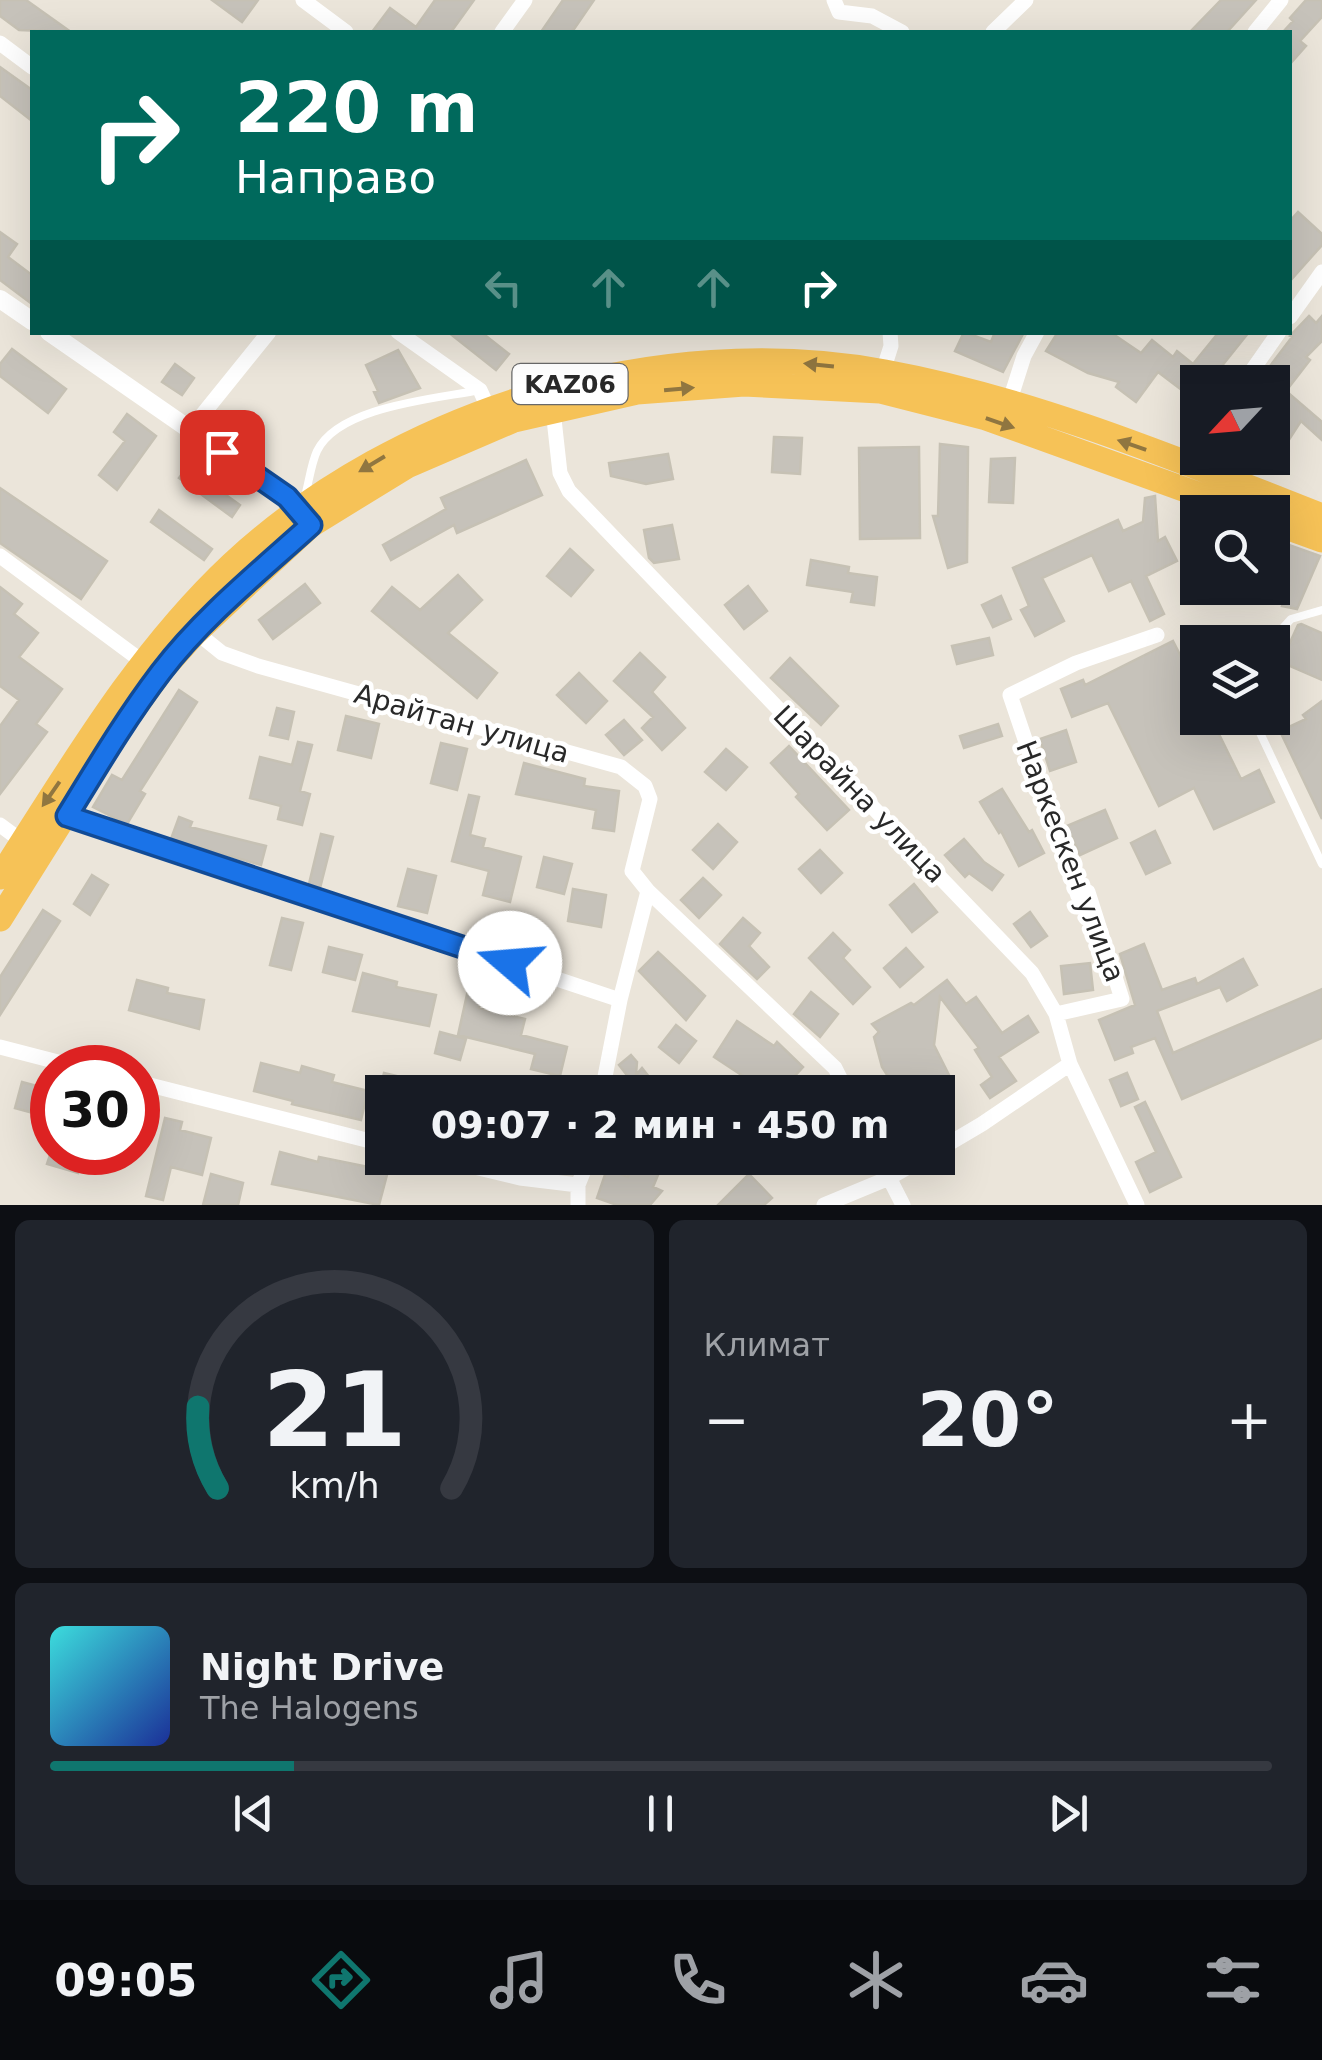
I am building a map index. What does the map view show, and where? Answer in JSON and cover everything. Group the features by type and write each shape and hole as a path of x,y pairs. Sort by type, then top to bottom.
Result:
{"highway":[{"name":"KАZ06","path":"0,918 114,737 162,670 196,632 306,517 381,458 484,400 648,369 778,360 883,371 1180,453"},
{"name":"KАZ06","path":"0,878 42,808 143,662 232,564 306,517 407,466 514,420 637,392 744,384 880,390 986,418 1200,495"},
{"name":"KАZ06","path":"1233,475 1322,516"},
{"path":"1290,528 1322,540"}],"street":[{"path":"303,0 343,30"},
{"path":"503,30 525,0"},
{"path":"995,30 1026,0"},
{"path":"1258,30 1281,0"},
{"path":"837,6 872,16 898,30"},
{"path":"0,43 30,66"},
{"path":"1292,314 1322,272"},
{"path":"0,299 30,320"},
{"path":"53,335 306,517"},
{"path":"190,430 267,335"},
{"path":"402,335 484,400"},
{"path":"883,371 890,335"},
{"path":"1009,403 1024,356 1035,335"},
{"path":"1256,365 1277,335"},
{"name":"Шарайна улица","path":"552,410 560,473 569,490 1032,973 1056,1014 1070,1064 1137,1205"},
{"path":"0,556 143,662"},
{"name":"Арайтан улица","path":"196,632 222,652 258,666 620,766 645,786 650,800 632,871 648,891"},
{"name":"Наркескен улица","path":"1056,1014 1122,999 1088,892 1078,896 1010,695 1076,663 1157,635"},
{"path":"67,816 620,1000"},
{"path":"0,825 23,842"},
{"path":"605,1075 648,891 838,1075"},
{"path":"0,1047 30,1055"},
{"path":"955,1140 1070,1064"},
{"path":"160,1088 365,1140"},
{"path":"508,1175 578,1184"},
{"path":"578,1205 581,1175"},
{"path":"888,1175 902,1205"},
{"path":"824,1205 894,1175"}],"lane":[{"path":"306,517 318,449 345,422 374,412 484,400"},
{"path":"1286,625 1291,619 1322,610"},
{"path":"1261,735 1322,864"}],"building":[{"path":"0,0 26,0 68,30 19,30 0,16"},
{"path":"212,0 258,0 242,22"},
{"path":"435,0 474,0 452,30 374,30 390,8 416,27"},
{"path":"563,0 594,0 573,30 542,30"},
{"path":"1221,0 1256,0 1229,30 1192,30"},
{"path":"1306,0 1322,0 1322,17 1300,41 1306,46 1292,62 1292,30 1285,30 1293,21 1290,18"},
{"path":"0,67 30,89 30,119 0,96"},
{"path":"1298,212 1322,234 1322,245 1292,279 1292,219"},
{"path":"0,232 17,244 8,257 30,274 30,302 0,280"},
{"path":"1309,316 1316,323 1322,316 1322,341 1306,357 1310,360 1290,386 1290,365 1271,365"},
{"path":"452,335 485,335 509,354 496,370"},
{"path":"963,335 991,342 994,335 1022,335 1003,372 955,351"},
{"path":"1056,335 1114,335 1141,353 1152,340 1173,357 1177,351 1193,364 1217,335 1247,335 1223,365 1180,365 1180,389 1158,372 1136,402 1116,387 1119,382 1088,373 1046,351"},
{"path":"12,349 66,389 48,413 0,376 0,364"},
{"path":"398,350 420,388 379,403 366,365"},
{"path":"175,364 194,378 182,395 162,382"},
{"path":"1290,394 1322,422 1322,440 1301,421 1290,438"},
{"path":"127,414 156,436 117,490 99,475 125,441 114,432"},
{"path":"774,437 802,438 800,474 772,472"},
{"path":"940,444 968,447 967,562 948,568 933,516 938,516"},
{"path":"919,447 920,538 860,539 859,448"},
{"path":"668,454 673,479 646,484 611,476 609,463"},
{"path":"1015,458 1013,503 989,502 991,459"},
{"path":"526,460 542,495 457,533 454,525 391,560 383,545 446,509 441,498"},
{"path":"187,467 240,505 232,517 179,478"},
{"path":"0,488 107,561 81,599 0,543"},
{"path":"1155,496 1158,541 1165,537 1177,561 1146,576 1164,614 1150,621 1131,581 1109,591 1092,555 1042,578 1064,621 1035,636 1021,610 1029,606 1013,568 1118,520 1123,531 1143,522 1145,498"},
{"path":"159,510 212,549 204,560 151,522"},
{"path":"672,525 679,559 654,563 649,558 644,530"},
{"path":"1290,545 1320,556 1297,609 1282,606 1290,605"},
{"path":"570,549 593,570 571,596 547,576"},
{"path":"811,560 849,567 848,573 877,577 874,605 851,602 853,592 807,585"},
{"path":"458,575 482,600 448,633 497,673 477,698 372,611 392,587 420,610"},
{"path":"305,584 320,603 273,639 259,620"},
{"path":"748,586 767,611 744,629 725,605"},
{"path":"0,587 22,604 14,614 38,633 19,657 62,689 36,724 47,732 0,794 0,726 19,700 0,686"},
{"path":"1001,596 1011,619 993,627 982,605"},
{"path":"1298,625 1322,633 1322,680 1290,666 1290,642"},
{"path":"989,638 993,655 957,664 952,646"},
{"path":"1173,641 1180,655 1180,735 1219,735 1241,779 1259,770 1274,802 1214,829 1194,788 1159,806 1108,703 1072,717 1061,689 1083,680 1085,685"},
{"path":"640,653 665,677 652,692 685,728 662,750 642,728 653,717 614,681"},
{"path":"790,658 838,706 821,725 771,678"},
{"path":"579,673 607,701 586,723 557,695"},
{"path":"179,690 197,702 140,791 145,794 127,824 93,807 112,775 122,780"},
{"path":"1322,701 1322,819 1282,735 1290,735 1290,726 1306,719 1303,715"},
{"path":"277,708 294,712 288,739 270,735"},
{"path":"346,716 379,724 371,758 338,750"},
{"path":"624,720 642,740 624,755 606,735"},
{"path":"998,724 1002,736 964,748 960,736"},
{"path":"1066,730 1076,762 1050,771 1040,739"},
{"path":"298,742 312,745 300,791 310,794 302,825 278,819 281,806 250,798 260,757 292,765"},
{"path":"441,743 467,749 457,790 431,783"},
{"path":"789,746 849,810 827,830 771,763"},
{"path":"726,749 747,767 726,790 705,772"},
{"path":"524,763 585,779 584,786 619,791 614,831 593,828 596,810 516,794"},
{"path":"1002,789 1044,853 1019,866 980,802"},
{"path":"469,795 479,797 470,835 485,839 483,847 521,857 510,902 483,895 489,871 452,861"},
{"path":"1105,810 1117,838 1080,855 1067,826"},
{"path":"179,817 192,822 190,827 266,846 261,865 171,839"},
{"path":"718,824 737,842 713,869 693,850"},
{"path":"1155,831 1170,863 1146,874 1131,843"},
{"path":"321,834 333,837 320,888 309,884"},
{"path":"964,839 984,862 1003,875 992,890 969,873 965,877 945,855"},
{"path":"820,850 842,873 821,893 799,869"},
{"path":"544,857 572,864 564,894 537,887"},
{"path":"408,869 436,876 427,913 398,906"},
{"path":"92,875 108,885 90,915 74,904"},
{"path":"703,878 721,895 699,918 681,900"},
{"path":"914,884 937,912 912,932 890,905"},
{"path":"573,889 606,895 601,927 568,921"},
{"path":"43,910 60,921 0,1015 0,977"},
{"path":"1030,912 1047,936 1031,947 1014,924"},
{"path":"282,918 303,923 291,970 270,965"},
{"path":"743,918 760,933 749,946 769,967 757,979 720,944"},
{"path":"833,933 850,950 843,958 870,987 853,1004 809,958"},
{"path":"1144,944 1162,990 1195,978 1197,984 1243,959 1257,985 1227,1001 1220,987 1157,1011 1173,1053 1322,989 1322,1038 1182,1099 1155,1038 1131,1047 1133,1053 1115,1060 1099,1020 1135,1005 1120,954"},
{"path":"329,947 362,955 355,980 323,972"},
{"path":"906,948 923,967 900,987 884,968"},
{"path":"658,952 705,996 686,1020 639,971"},
{"path":"1090,963 1093,990 1064,994 1061,966"},
{"path":"472,972 486,975 479,1008 525,1019 521,1035 567,1047 560,1075 531,1069 535,1054 458,1035"},
{"path":"363,973 397,982 396,987 436,995 429,1026 353,1011"},
{"path":"137,980 168,988 167,993 204,1000 199,1029 129,1010"},
{"path":"947,980 966,1004 976,997 1002,1033 1028,1016 1038,1032 999,1057 1016,1081 990,1098 981,1085 992,1077 975,1050 979,1048 940,997 934,1045 949,1075 887,1075 874,1037 879,1032 872,1024 911,1003 914,1005"},
{"path":"811,992 838,1014 820,1037 794,1014"},
{"path":"737,1021 774,1046 777,1042 803,1067 796,1075 741,1075 714,1057"},
{"path":"676,1025 696,1041 679,1063 659,1047"},
{"path":"440,1032 466,1039 460,1060 435,1053"},
{"path":"631,1055 637,1062 636,1075 627,1075 619,1065"},
{"path":"261,1063 300,1073 302,1066 334,1075 332,1082 365,1090 365,1103 361,1120 254,1091"},
{"path":"1127,1073 1138,1099 1121,1106 1110,1080"},
{"path":"22,1082 30,1084 30,1112 15,1108"},
{"path":"1145,1102 1181,1177 1150,1192 1136,1162 1156,1152 1135,1107"},
{"path":"165,1118 182,1122 180,1130 211,1138 202,1175 171,1167 163,1200 146,1196 151,1175 160,1175 160,1139"},
{"path":"280,1152 318,1162 319,1157 365,1166 365,1175 387,1175 379,1205 272,1184"},
{"path":"211,1174 243,1183 238,1205 203,1205"},
{"path":"605,1175 658,1175 653,1187 662,1191 650,1205 617,1205 597,1198"},
{"path":"748,1175 772,1198 764,1205 718,1205"}],"route":[{"path":"222,452 287,497 311,525 196,632 162,670 114,737 67,816 510,963"}]}
